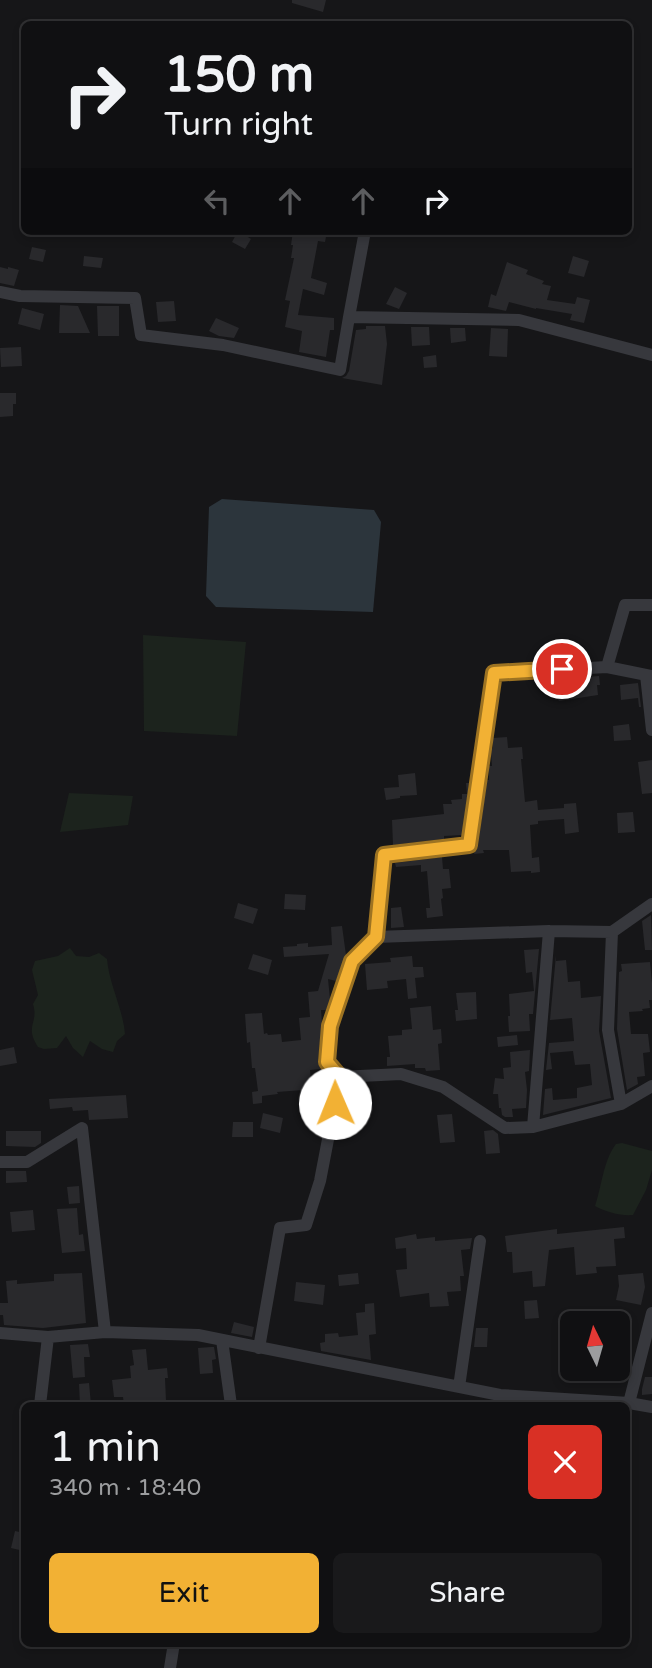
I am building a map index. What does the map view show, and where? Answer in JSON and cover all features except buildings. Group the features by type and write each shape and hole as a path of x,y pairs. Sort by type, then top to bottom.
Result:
{"street":[{"path":"0,292 20,296 135,298 141,335 223,345 340,370 364,235"},
{"path":"349,317 519,320 652,355"},
{"path":"607,667 625,605 652,605"},
{"path":"340,1077 327,1062 330,1026 352,961 376,937 384,855 469,845 494,673 607,667 649,675 652,730"},
{"path":"376,937 549,931 612,932 652,904"},
{"path":"533,1127 549,931"},
{"path":"612,932 608,1030 621,1104"},
{"path":"340,1077 401,1074 443,1087 505,1128 533,1127 621,1104 652,1086"},
{"path":"259,1348 280,1228 306,1226 320,1181 340,1077"},
{"path":"0,1162 27,1163 82,1128 105,1332"},
{"path":"459,1387 481,1241"},
{"path":"629,1402 652,1312"},
{"path":"0,1334 48,1337 105,1332 198,1335 500,1395 613,1402"},
{"path":"40,1402 48,1337"},
{"path":"222,1340 231,1402"},
{"path":"630,1403 652,1407"},
{"path":"170,1668 173,1647"}],"shaded area":[{"path":"222,499 374,510 381,522 373,612 216,607 206,596 209,507"},
{"path":"143,635 246,642 237,736 144,731"},
{"path":"69,793 133,796 128,825 60,832"},
{"path":"70,948 76,956 89,957 99,953 107,959 125,1034 117,1041 113,1052 90,1041 83,1057 73,1048 66,1036 57,1048 38,1047 34,1040 33,1004 38,995 32,970 35,961 58,956"},
{"path":"622,1143 652,1151 652,1170 646,1190 633,1215 613,1213 595,1206 608,1158 616,1144"}],"route":[{"path":"335,1103 340,1077 327,1062 330,1026 352,961 376,937 384,855 469,845 494,673 562,669"}]}
